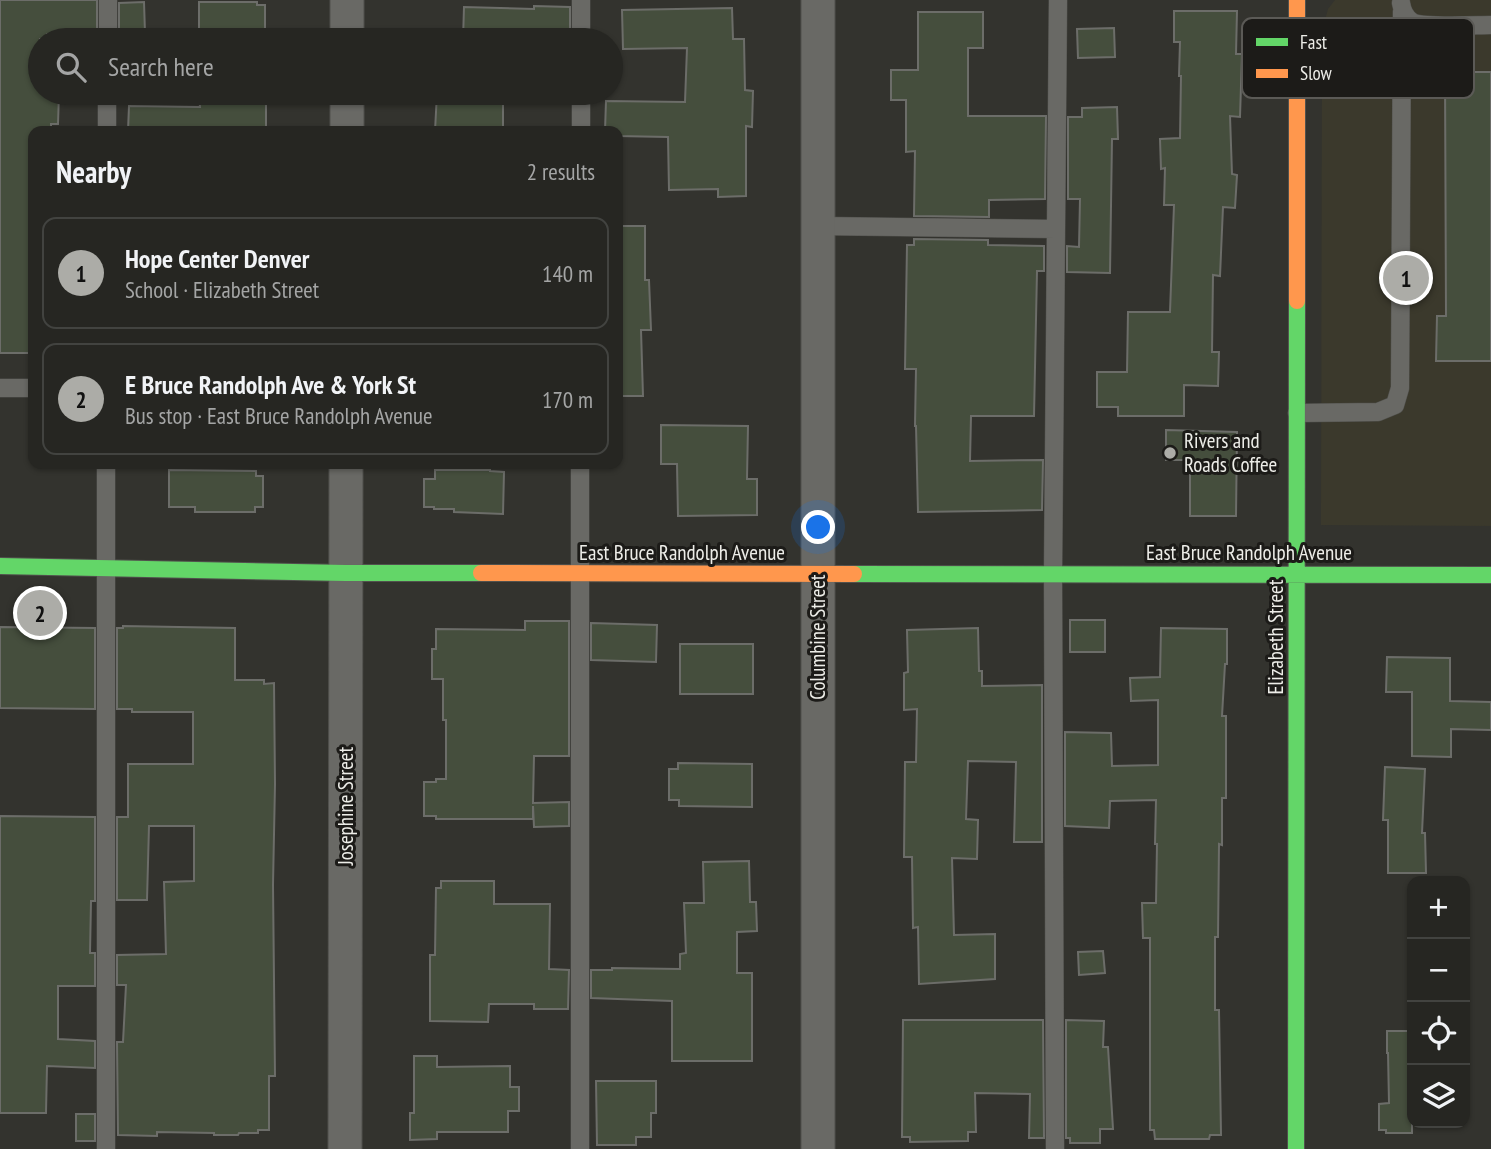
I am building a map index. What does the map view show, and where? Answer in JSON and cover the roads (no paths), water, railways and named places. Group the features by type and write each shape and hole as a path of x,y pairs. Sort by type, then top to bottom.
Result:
{"street":[{"path":"347,0 347,28"},
{"name":"Columbine Street","path":"818,0 818,1149"},
{"name":"Elizabeth Street","path":"1297,0 1297,18"},
{"name":"Elizabeth Street","path":"1296,1149 1297,98"},
{"path":"346,126 347,105"},
{"name":"Josephine Street","path":"345,1149 346,469"},
{"name":"East Bruce Randolph Avenue","path":"0,566 346,573 1491,575"}],"lane":[{"path":"108,0 108,28"},
{"path":"581,0 581,28"},
{"path":"1055,1149 1053,574 1058,0"},
{"path":"1297,413 1378,412 1395,405 1400,388 1402,98"},
{"path":"107,105 107,126"},
{"path":"581,105 581,126"},
{"path":"818,226 1056,229"},
{"path":"0,388 28,388"},
{"path":"106,469 106,1149"},
{"path":"580,469 580,1149"}],"place":[{"name":"Hope Center Denver","path":"1406,278"},
{"name":"Rivers and Roads Coffee","path":"1170,453"},
{"name":"E Bruce Randolph Ave & York St","path":"40,613"}]}
